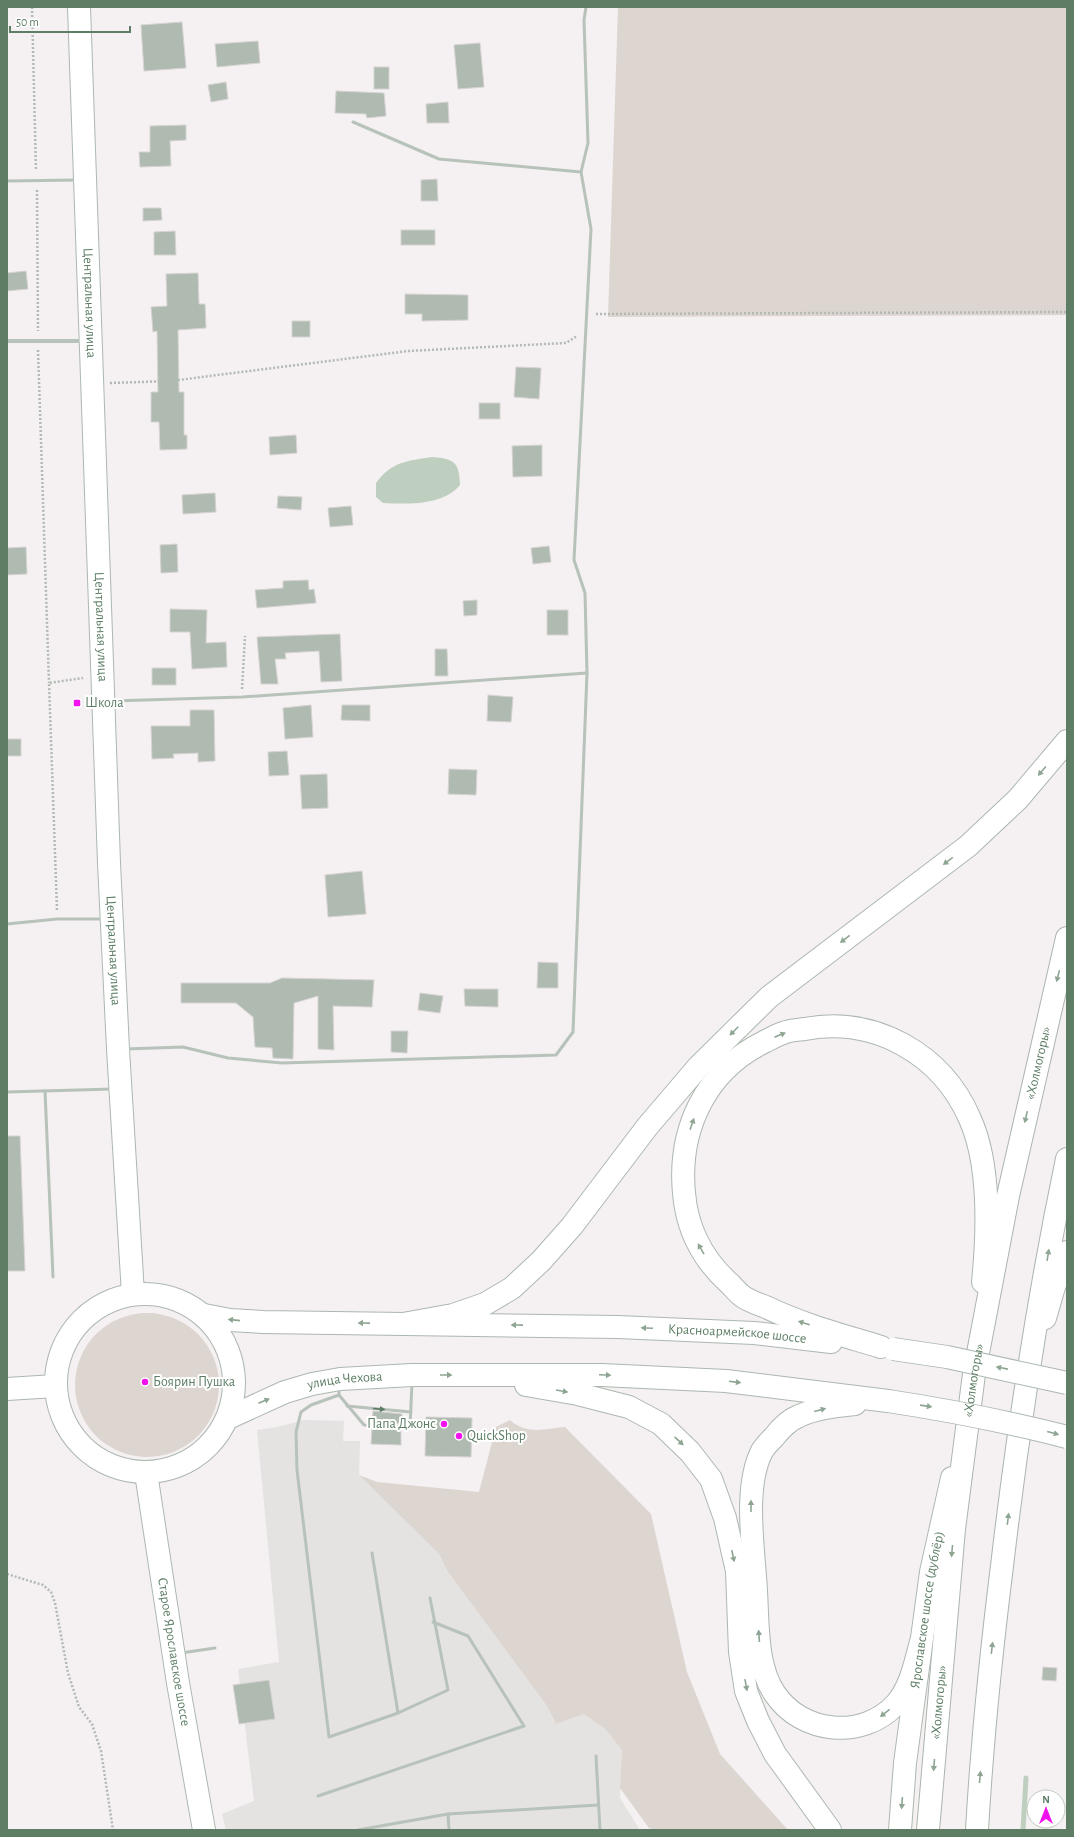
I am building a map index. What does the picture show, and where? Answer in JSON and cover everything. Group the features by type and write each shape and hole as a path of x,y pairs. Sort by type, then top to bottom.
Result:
{"main road":[{"name":"Центральная улица","path":"79,7 112,918 118,1049 134,1294"},
{"path":"204,1315 230,1320 263,1322 403,1324 453,1314 478,1306 512,1288 541,1262 572,1226 647,1127 699,1066 720,1044 769,997 968,846 1018,799 1067,741"},
{"name":"«Холмогоры»","path":"928,1830 954,1529 973,1383 1008,1196 1067,938"},
{"path":"887,1348 788,1318 742,1296 718,1273 704,1255 689,1223 684,1200 682,1170 686,1142 697,1109 718,1076 749,1049 783,1033 824,1025 863,1028 903,1043 930,1063 955,1090 971,1120 982,1159 987,1201 986,1254 973,1383"},
{"path":"977,1830 989,1673 1014,1462 1049,1244 1067,1159"},
{"path":"1025,1390 1054,1287 1067,1252"},
{"path":"134,1294 158,1294 183,1301 204,1315 222,1336 233,1362 235,1390 228,1418 209,1446 180,1466 146,1473 112,1467 83,1448 63,1420 55,1386 58,1360 68,1335 81,1320 86,1315 108,1301 134,1294"},
{"name":"Красноармейское шоссе","path":"403,1324 611,1326 738,1332 947,1356 1067,1383"},
{"name":"улица Чехова","path":"228,1418 285,1392 312,1384 339,1387 412,1375 468,1375"},
{"path":"468,1375 602,1375 726,1381 952,1410 1017,1424 1067,1437"},
{"path":"468,1375 578,1394 629,1407 661,1424 690,1452 711,1479 725,1518 737,1571 740,1652 746,1691 758,1721 775,1754 830,1830"},
{"name":"Ярославское шоссе (дублёр)","path":"900,1830 905,1763 931,1572 973,1383"},
{"path":"7,1389 55,1386"},
{"path":"888,1401 833,1406 799,1416 782,1427 763,1450 753,1476 751,1506 760,1645 766,1676 775,1694 786,1707 803,1720 824,1727 843,1729 881,1716 896,1703 908,1685 921,1642"},
{"name":"Старое Ярославское шоссе","path":"146,1473 173,1654 204,1830"},
{"path":"978,1802 980,1830"}],"street":[{"path":"7,341 91,341"}],"lane":[{"path":"118,1049 183,1046 228,1058 282,1063 556,1054 573,1032 587,673 585,593 574,560 591,229 581,172 588,143 584,20 586,7"},
{"path":"354,122 439,159 581,172"},
{"path":"7,181 85,180"},
{"path":"104,701 242,697 587,673"},
{"path":"7,924 57,919 112,918"},
{"path":"207,1053 211,1056"},
{"path":"7,1092 121,1088"},
{"path":"45,1091 53,1277"},
{"path":"412,1375 410,1427 364,1425 347,1406 339,1387 301,1412 296,1432 297,1470 329,1737 398,1713 448,1690 433,1622 430,1598"},
{"path":"347,1406 411,1412"},
{"path":"372,1553 398,1713"},
{"path":"318,1796 524,1726 468,1636 433,1622"},
{"path":"173,1654 215,1648"},
{"path":"596,1756 600,1830"},
{"path":"358,1830 448,1814 598,1805"},
{"path":"448,1814 449,1830"}],"path":[{"path":"32,7 38,342 57,919"},
{"path":"92,383 171,381 408,351 566,343 577,336 596,314 1067,312"},
{"path":"242,697 245,636"},
{"path":"49,683 83,678"},
{"path":"7,1574 43,1585 51,1592 56,1603 70,1678 79,1707 92,1724 101,1752 113,1830"}],"shaded area":[{"path":"618,7 1067,7 1067,315 608,317"},
{"path":"432,457 451,461 457,467 460,485 453,492 434,500 403,504 383,503 376,497 376,483 388,470 401,463"},
{"path":"140,1313 154,1313 181,1321 193,1329 203,1339 214,1357 218,1371 218,1399 214,1413 203,1431 193,1441 175,1452 154,1457 140,1457 113,1449 101,1441 91,1431 80,1413 75,1392 75,1378 83,1351 91,1339 101,1329 119,1318"},
{"path":"304,1420 344,1421 343,1441 360,1441 359,1475 439,1554 448,1572 547,1706 556,1724 584,1714 605,1729 622,1750 620,1798 640,1830 226,1830 222,1814 254,1801 238,1669 279,1662 257,1430 277,1427"},
{"path":"510,1420 523,1428 536,1430 565,1427 651,1514 687,1672 720,1754 788,1830 656,1830 649,1828 620,1788 622,1750 605,1729 584,1714 556,1724 547,1706 448,1572 439,1554 359,1475 377,1482 479,1492 496,1427"}],"building":[{"path":"182,22 186,68 144,71 141,25"},
{"path":"258,41 260,63 217,67 215,44"},
{"path":"480,43 484,87 458,89 454,45"},
{"path":"374,67 389,67 389,89 374,89"},
{"path":"226,82 228,99 211,102 208,85"},
{"path":"336,91 384,93 386,116 367,118 366,114 335,113"},
{"path":"448,102 449,123 427,123 426,104"},
{"path":"186,125 186,140 170,141 171,166 140,167 139,152 150,152 150,126"},
{"path":"437,179 438,201 421,201 421,180"},
{"path":"143,208 161,208 162,220 143,221"},
{"path":"401,230 435,230 435,245 401,245"},
{"path":"175,231 176,255 154,255 154,232"},
{"path":"26,271 28,289 7,291 7,273"},
{"path":"198,273 199,304 205,304 206,328 178,330 179,392 184,392 184,435 187,435 187,449 160,450 159,422 151,422 151,392 158,392 157,331 153,332 151,307 167,306 166,274"},
{"path":"405,294 468,295 468,320 422,321 422,314 405,314"},
{"path":"292,321 310,321 310,337 292,337"},
{"path":"516,367 541,368 539,399 514,397"},
{"path":"479,403 500,403 500,419 479,419"},
{"path":"296,435 297,453 270,455 269,437"},
{"path":"542,445 542,476 513,477 512,446"},
{"path":"215,493 216,512 183,514 182,495"},
{"path":"278,496 302,497 301,510 277,508"},
{"path":"351,506 353,525 330,527 328,508"},
{"path":"177,544 178,572 161,573 160,545"},
{"path":"549,546 551,562 533,564 531,548"},
{"path":"26,547 27,574 7,575 7,548"},
{"path":"308,580 309,590 314,589 316,603 257,608 255,590 283,588 283,581"},
{"path":"477,600 477,615 464,616 463,601"},
{"path":"170,609 207,610 206,643 226,642 227,667 192,669 190,632 170,632"},
{"path":"547,610 568,610 568,635 547,635"},
{"path":"340,634 342,681 321,682 319,651 285,653 286,659 275,659 278,684 261,684 257,637"},
{"path":"435,649 447,649 448,676 435,676"},
{"path":"152,668 176,668 176,685 152,685"},
{"path":"488,695 513,697 511,722 487,721"},
{"path":"311,705 313,737 285,739 283,708"},
{"path":"342,705 370,705 370,721 341,720"},
{"path":"190,710 214,710 215,761 198,762 198,753 173,754 174,758 152,759 151,726 190,726"},
{"path":"7,739 21,739 21,756 7,756"},
{"path":"287,751 289,775 269,776 268,752"},
{"path":"449,769 477,770 476,795 448,794"},
{"path":"327,774 328,808 302,809 300,775"},
{"path":"362,871 366,914 328,917 325,875"},
{"path":"538,962 558,963 558,988 537,988"},
{"path":"282,978 374,980 372,1007 333,1006 334,1050 318,1049 318,996 294,1003 293,1059 273,1058 272,1048 255,1047 253,1017 236,1003 181,1003 181,983 270,983"},
{"path":"464,989 498,989 498,1007 465,1006"},
{"path":"420,993 443,996 440,1013 418,1010"},
{"path":"391,1031 408,1031 407,1053 391,1052"},
{"path":"7,1136 20,1136 25,1271 7,1271"},
{"path":"373,1411 402,1414 402,1424 372,1422"},
{"path":"426,1417 472,1418 471,1457 425,1456"},
{"path":"372,1428 401,1430 401,1445 371,1444"},
{"path":"1043,1667 1057,1668 1056,1681 1042,1680"},
{"path":"269,1680 275,1719 239,1724 233,1685"}],"waterway":[{"path":"1023,1830 1026,1778"}],"place":[{"name":"Школа","path":"77,703"},
{"name":"Боярин Пушка","path":"145,1382"},
{"name":"Папа Джонс","path":"444,1424"},
{"name":"QuickShop","path":"459,1436"}]}
